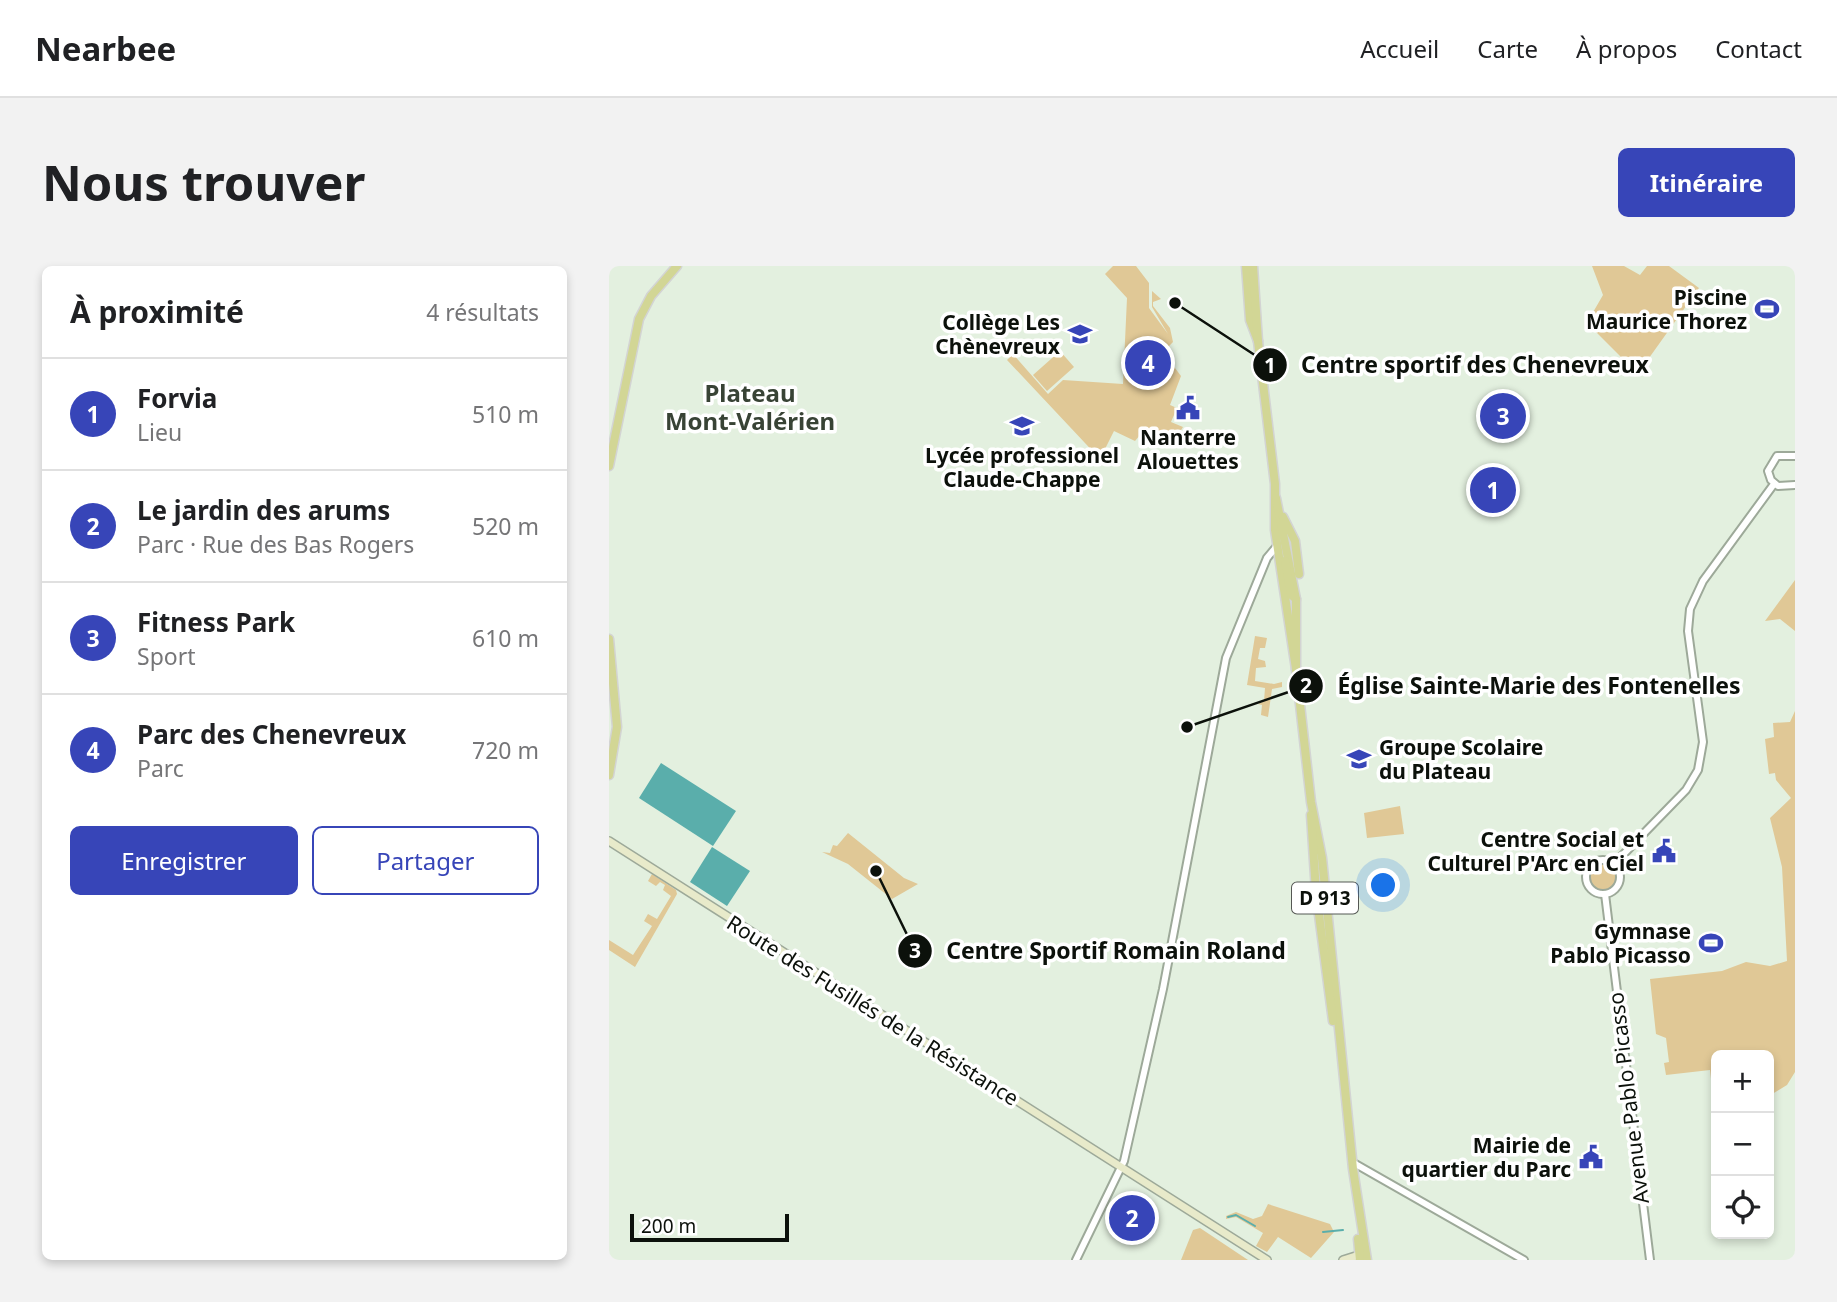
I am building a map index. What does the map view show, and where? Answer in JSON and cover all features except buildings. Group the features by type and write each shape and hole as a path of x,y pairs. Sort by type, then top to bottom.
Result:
{"main road":[{"path":"609,466 639,319 657,288 677,266"},
{"name":"D 913","path":"1246,266 1251,320 1258,341"},
{"name":"D 913","path":"1253,266 1258,341 1276,498 1277,545 1292,662 1296,669"},
{"name":"D 913","path":"1276,498 1280,514 1291,529 1298,635 1296,669 1311,803 1316,892 1331,1013 1339,1045 1363,1257"},
{"path":"1290,541 1277,545 1284,559 1290,595 1296,599"},
{"name":"D 913","path":"1290,541 1301,610 1302,627 1298,635"},
{"path":"609,639 617,727 609,775"},
{"name":"Route des Fusillés de la Résistance","path":"609,841 1267,1260"},
{"name":"Route des Fusillés de la Résistance","path":"609,847 625,852"},
{"path":"1343,1260 1363,1257"}],"street":[{"path":"1794,455 1780,454 1772,460 1768,471 1774,484 1782,488 1795,485"},
{"name":"Avenue Pablo Picasso","path":"1614,864 1686,790 1698,771 1703,742 1688,631 1690,609 1715,563 1774,484"},
{"path":"1076,1260 1121,1168 1160,1005 1226,658 1263,566 1277,545"},
{"name":"Avenue Pablo Picasso","path":"1597,860 1614,864 1620,873 1619,884 1605,894 1590,889 1586,874 1597,860"},
{"name":"Avenue Pablo Picasso","path":"1605,894 1650,1260"},
{"path":"1352,1165 1524,1260"}],"shaded area":[{"path":"1113,266 1136,266 1149,283 1149,308 1168,334 1152,307 1152,291 1161,299 1153,302 1153,306 1170,328 1173,342 1163,352 1181,376 1170,405 1177,408 1171,422 1183,427 1172,445 1140,435 1135,441 1114,431 1100,459 1007,360 1013,354 1048,394 1063,380 1123,384 1127,298 1105,274"},
{"path":"1592,266 1624,266 1640,275 1647,266 1669,266 1699,288 1649,358 1651,361 1640,376 1596,332 1592,314 1603,295"},
{"path":"1060,351 1074,367 1047,391 1033,375"},
{"path":"1795,580 1795,631 1780,619 1765,621"},
{"path":"1255,636 1267,638 1265,648 1260,648 1258,659 1265,661 1266,667 1256,668 1255,681 1274,684 1282,682 1282,687 1272,689 1268,717 1261,715 1262,705 1258,704 1264,701 1265,688 1247,685"},
{"path":"1795,711 1795,1072 1787,1085 1774,1093 1774,1050 1711,1050 1711,1079 1710,1070 1666,1075 1664,1063 1669,1062 1666,1038 1656,1034 1650,979 1722,971 1746,962 1770,966 1787,961 1782,867 1770,818 1791,798 1776,780 1775,773 1769,774 1765,739 1774,737 1773,723 1790,722"},
{"path":"1400,806 1404,834 1367,838 1364,813"},
{"path":"848,833 904,878 918,884 892,899 848,864 822,852 830,853 833,845 837,846"},
{"path":"1604,863 1614,867 1618,877 1614,887 1604,891 1594,887 1590,877 1594,867"},
{"path":"652,874 676,890 677,894 635,967 609,950 609,940 633,955 652,926 644,921 648,914 657,919 671,896 663,890 665,885 660,882 656,886 648,881"},
{"path":"1268,1204 1330,1224 1334,1232 1311,1258 1278,1237 1267,1252 1256,1246 1263,1233 1236,1217 1226,1219 1226,1216 1236,1212 1253,1219 1262,1216"},
{"path":"1200,1228 1248,1260 1181,1260 1193,1230"}],"water":[{"path":"661,763 736,811 713,846 639,798"},
{"path":"712,847 750,871 727,906 690,882"}],"waterway":[{"path":"1228,1217 1236,1215 1255,1226"},
{"path":"1323,1232 1343,1230"}],"place":[{"name":"Centre sportif des Chenevreux","path":"1175,303"},
{"name":"Piscine Maurice Thorez","path":"1767,309"},
{"name":"Collège Les Chènevreux","path":"1080,334"},
{"name":"Parc des Chenevreux","path":"1148,363"},
{"name":"Nanterre Alouettes","path":"1188,408"},
{"name":"Fitness Park","path":"1503,416"},
{"name":"Lycée professionel Claude-Chappe","path":"1022,426"},
{"name":"Forvia","path":"1493,490"},
{"name":"Église Sainte-Marie des Fontenelles","path":"1187,727"},
{"name":"Groupe Scolaire du Plateau","path":"1359,759"},
{"name":"Centre Social et Culturel P'Arc en Ciel","path":"1664,851"},
{"name":"Centre Sportif Romain Roland","path":"876,871"},
{"name":"Gymnase Pablo Picasso","path":"1711,943"},
{"name":"Mairie de quartier du Parc","path":"1591,1157"},
{"name":"Le jardin des arums","path":"1132,1218"}],"district":[{"name":"Plateau Mont-Valérien","path":"750,406"}]}
